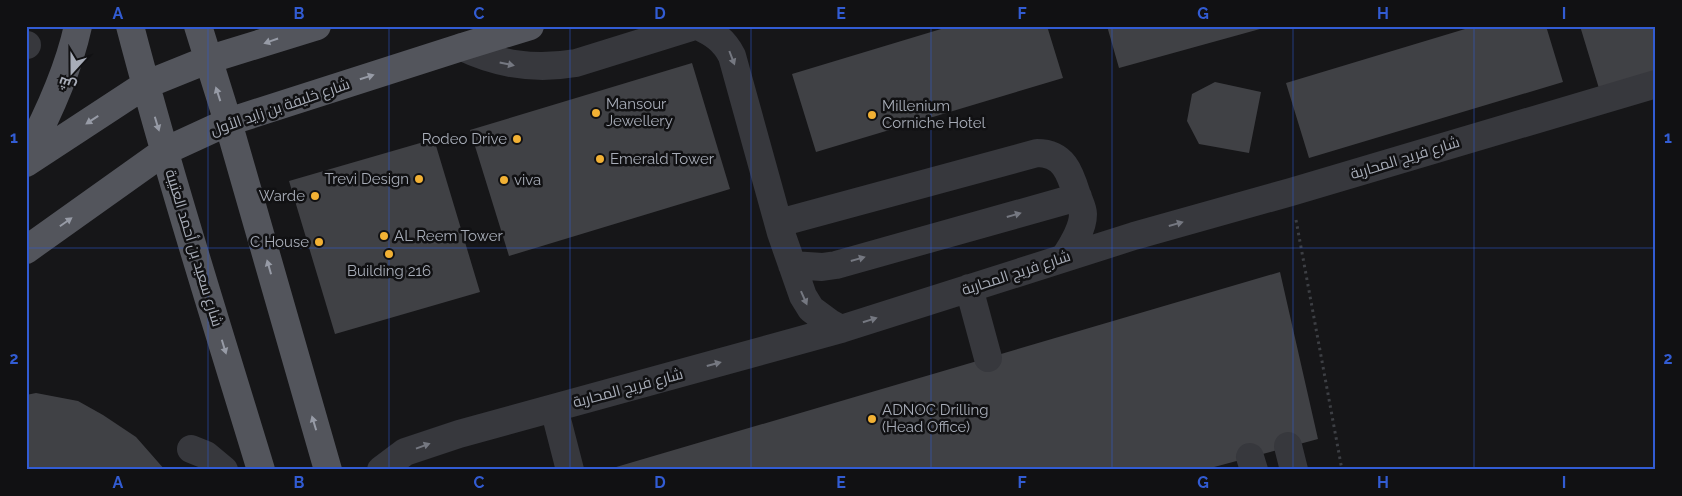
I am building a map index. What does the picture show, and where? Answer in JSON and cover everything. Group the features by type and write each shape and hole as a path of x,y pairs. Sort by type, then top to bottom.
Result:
{"main road":[{"path":"26,156 43,124 62,80 78,26"},
{"name":"شارع سعيد بن أحمد العتيبة","path":"130,26 145,85 261,470"},
{"path":"198,26 207,60 228,122 328,470"},
{"path":"26,162 145,85 207,60 317,26"},
{"name":"شارع خليفة بن زايد الأول","path":"26,250 165,152 228,122 462,46 530,26"}],"lane":[{"path":"462,46 479,55 517,66 557,66 576,63 697,26 717,36 728,48 732,56 778,223 803,296 811,309 841,329"},
{"name":"شارع فريج المحاربة","path":"381,470 405,452 423,445 841,329 1134,236 1291,192 1656,84"},
{"path":"778,223 1038,153 1046,153 1060,160 1065,166 1080,205 1074,241 1064,258"},
{"path":"1080,205 1107,226 1134,236"},
{"path":"792,266 822,267 836,265 1080,205"},
{"path":"970,288 988,358"},
{"path":"554,408 570,470"},
{"path":"192,450 206,455 224,470"}],"path":[{"path":"1291,192 1342,470"}],"building":[{"name":"Millenium Corniche Hotel","path":"951,26 1047,26 1063,78 816,152 792,74"},
{"path":"1107,26 1260,26 1260,29 1119,68"},
{"path":"1475,26 1546,26 1563,82 1309,158 1286,83"},
{"path":"1580,26 1656,26 1656,78 1601,95"},
{"name":"Emerald Tower","path":"692,63 730,189 509,256 470,130"},
{"path":"1215,82 1261,92 1249,153 1199,144 1187,121 1192,94"},
{"name":"AL Reem Tower","path":"434,139 480,292 335,334 289,181"},
{"path":"1280,272 1318,439 1203,470 606,470"},
{"path":"36,393 78,401 103,415 136,437 165,470 26,470 26,395"}],"place":[{"name":"Mansour Jewellery","path":"596,113"},
{"name":"Millenium Corniche Hotel","path":"872,115"},
{"name":"Rodeo Drive","path":"517,139"},
{"name":"Emerald Tower","path":"600,159"},
{"name":"Trevi Design","path":"419,179"},
{"name":"viva","path":"504,180"},
{"name":"Warde","path":"315,196"},
{"name":"AL Reem Tower","path":"384,236"},
{"name":"C House","path":"319,242"},
{"name":"Building 216","path":"389,254"},
{"name":"ADNOC Drilling (Head Office)","path":"872,419"}]}
